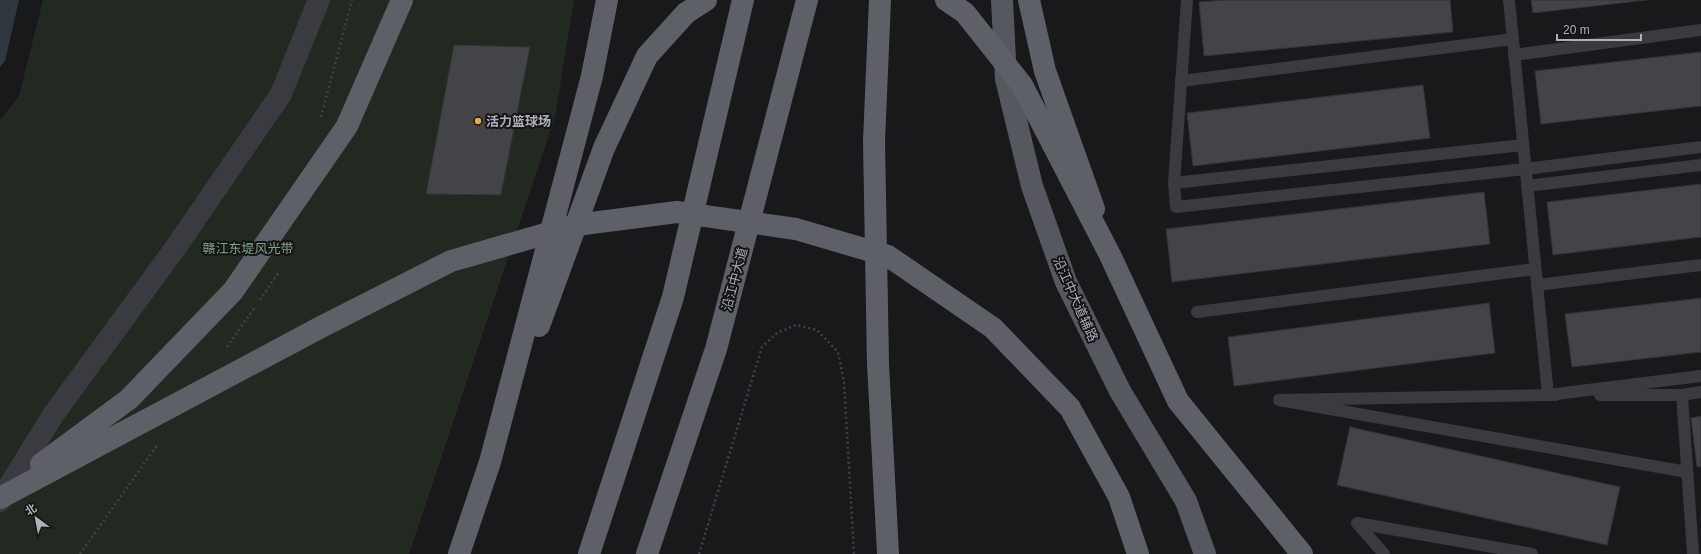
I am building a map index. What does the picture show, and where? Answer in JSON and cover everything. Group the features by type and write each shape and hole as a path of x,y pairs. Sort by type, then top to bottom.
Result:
{"highway":[{"path":"0,494 129,399 233,290 347,126 402,0"},
{"path":"490,462 592,76 608,0"},
{"path":"459,554 490,462 604,148 647,56 686,13 706,0"},
{"path":"589,554 673,297 743,0"},
{"name":"沿江中大道","path":"647,554 716,348 807,0"},
{"path":"880,0 874,141 878,364 888,554"},
{"path":"946,0 965,13 1022,85 1110,255 1178,401 1302,554"},
{"path":"1030,0 1045,71 1110,255"},
{"path":"0,500 321,326 452,261 576,225 677,212 796,229 888,256 993,328 1070,408 1119,497 1138,554"}],"main road":[{"name":"沿江中大道辅路","path":"1002,0 1006,79 1032,186 1066,282 1120,391 1186,501 1205,554"}],"street":[{"path":"0,500 53,415 176,247 281,94 319,0"}],"lane":[{"path":"1188,0 1174,183 1176,206 1525,169 1701,148"},
{"path":"1509,0 1548,395"},
{"path":"1514,55 1701,30"},
{"path":"1181,81 1513,39"},
{"path":"1174,183 1523,145"},
{"path":"1527,186 1701,165"},
{"path":"1537,285 1701,265"},
{"path":"1196,312 1535,269"},
{"path":"1548,395 1701,376"},
{"path":"1687,472 1278,400 1548,395 1682,395 1701,392"},
{"path":"1682,395 1687,472 1695,494 1693,554"},
{"path":"1384,554 1357,524 1532,554"}],"path":[{"path":"699,554 762,347 776,333 796,326 817,330 838,352 844,382 854,554"}],"green space":[{"name":"赣江东堤风光带","path":"43,0 574,0 555,117 409,554 0,554 0,120 19,96"}],"shaded area":[{"path":"0,0 19,0 5,61 0,67"}],"building":[{"path":"1225,0 1450,0 1453,32 1204,56 1199,2"},
{"path":"1531,0 1647,0 1533,13"},
{"name":"活力篮球场","path":"454,45 530,47 501,195 426,194"},
{"path":"1701,52 1701,106 1541,124 1535,71"},
{"path":"1423,85 1430,138 1193,166 1187,113"},
{"path":"1701,184 1701,237 1553,255 1547,202"},
{"path":"1484,192 1490,244 1172,282 1166,229"},
{"path":"1701,298 1701,352 1572,367 1565,314"},
{"path":"1489,303 1495,353 1234,386 1228,337"},
{"path":"1701,416 1701,466 1697,467 1691,418"},
{"path":"1350,427 1620,487 1607,545 1337,485"}],"place":[{"name":"活力篮球场","path":"478,121"}]}
